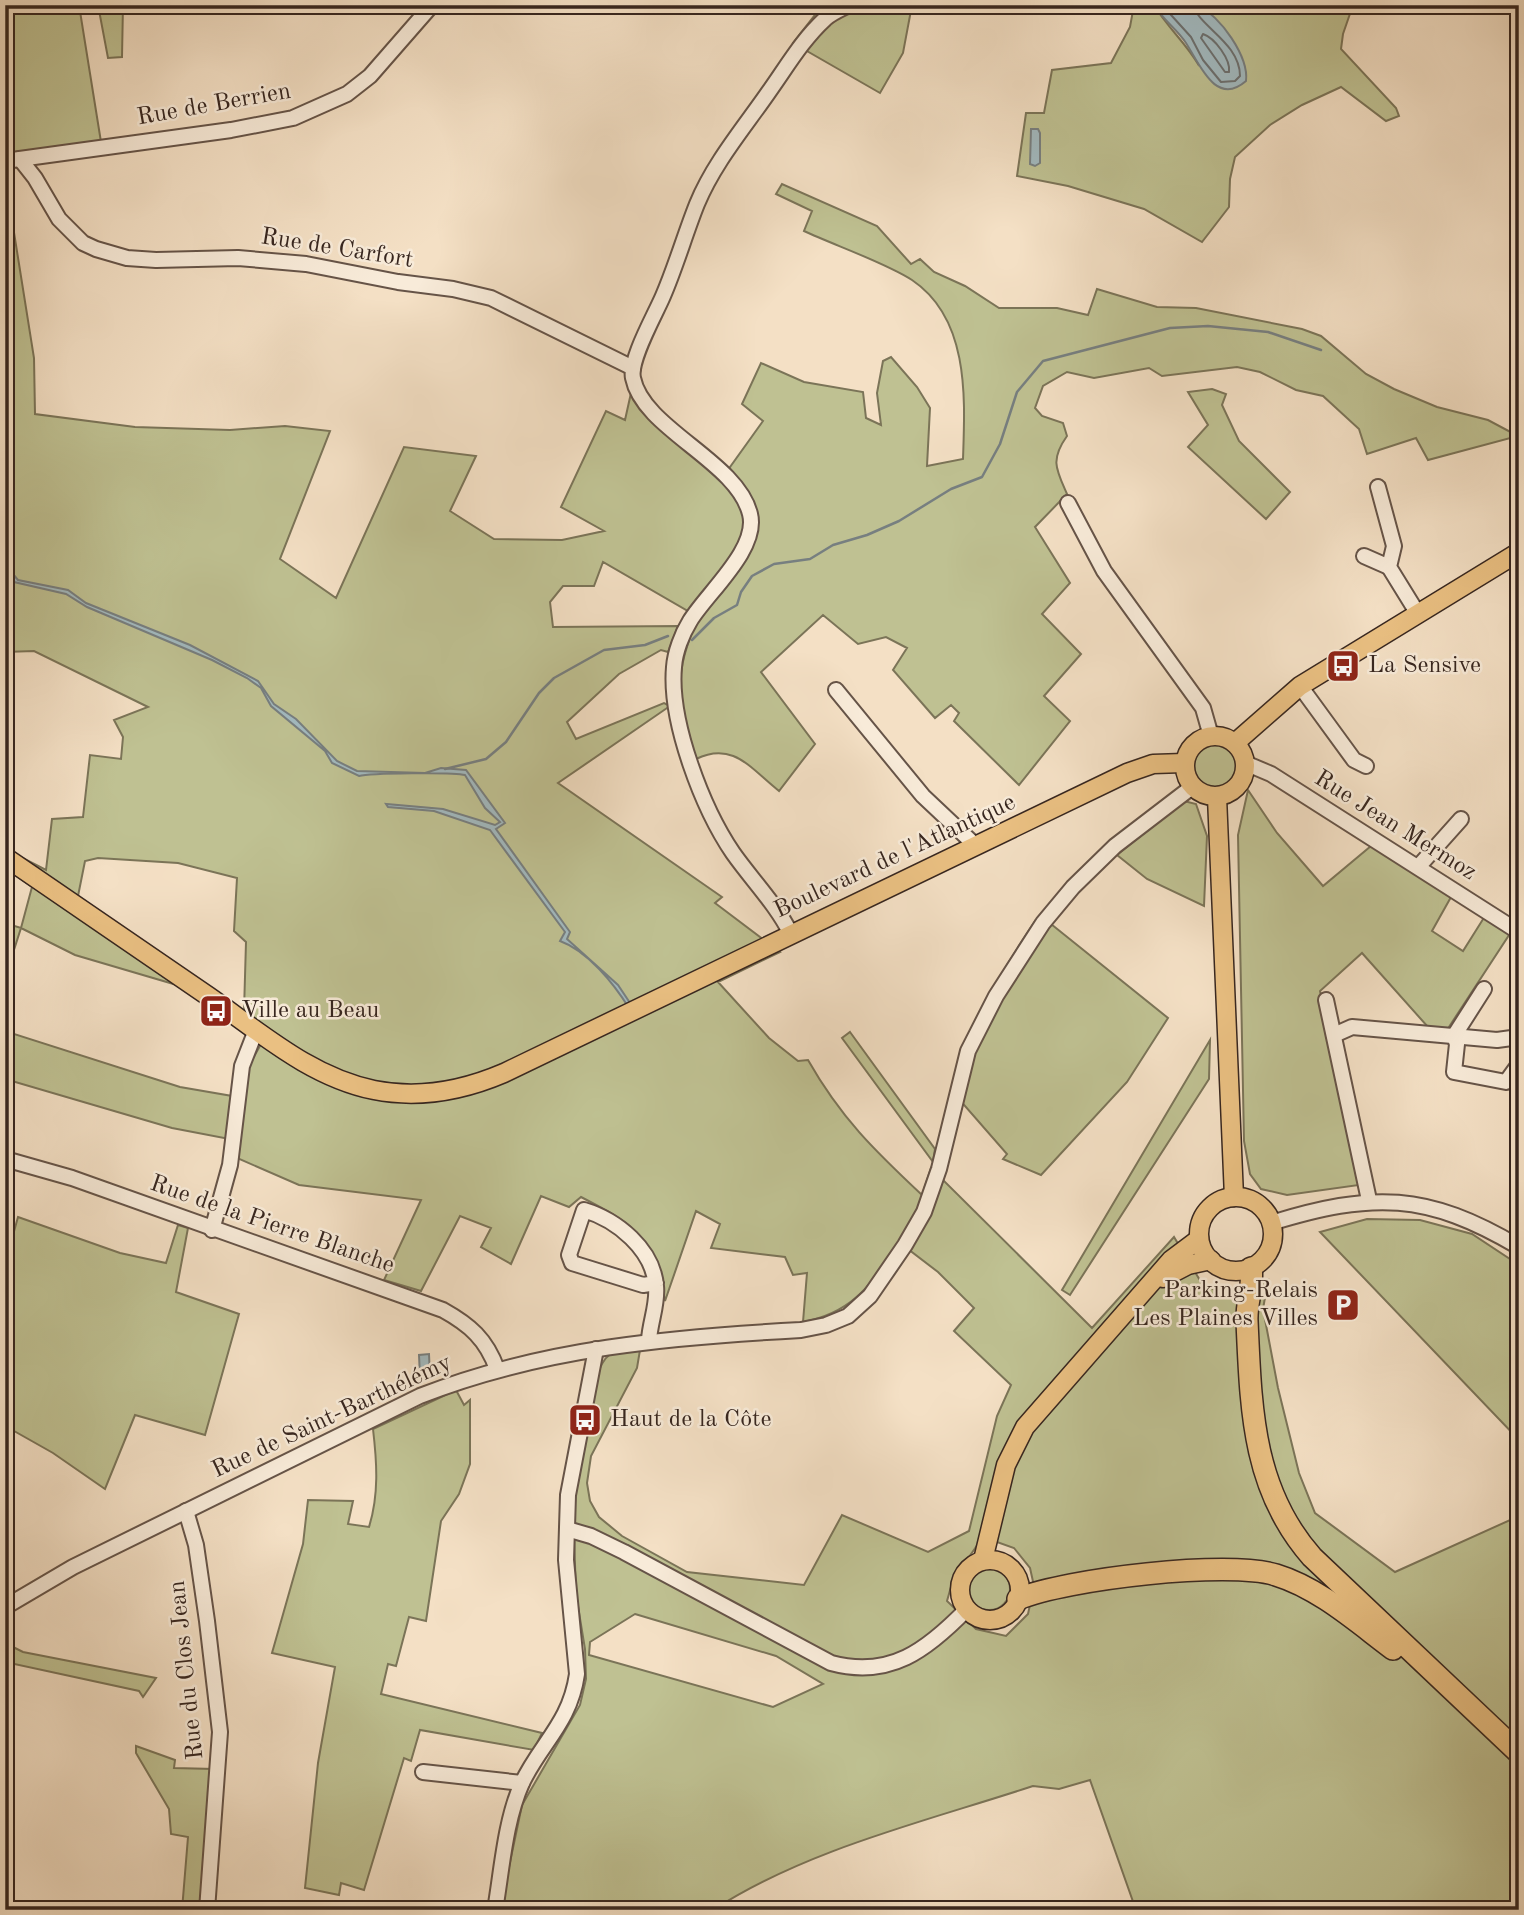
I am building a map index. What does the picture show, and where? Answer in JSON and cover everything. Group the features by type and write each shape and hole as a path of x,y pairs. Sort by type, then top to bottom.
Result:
{"highway":[{"path":"1251,1268 1247,1318 1258,1447 1267,1486 1285,1524 1312,1557 1519,1754"},
{"path":"1018,1599 1034,1592 1086,1583 1225,1568 1277,1575 1326,1601 1401,1654 1519,1754"}],"main road":[{"path":"1235,743 1300,686 1519,552"},
{"path":"1211,736 1235,743 1245,763 1241,782 1235,790 1217,797 1208,796 1192,787 1187,780 1184,763 1193,745 1211,736"},
{"name":"Boulevard de l'Atlantique","path":"5,857 311,1068 374,1090 409,1094 444,1092 478,1084 1127,773 1153,764 1184,763"},
{"path":"1217,797 1234,1197"},
{"path":"983,1560 1000,1500 1006,1465 1015,1445 1049,1398 1099,1339 1171,1260 1199,1239 1206,1212 1214,1204 1234,1197 1244,1198 1261,1207 1271,1223 1271,1244 1260,1262 1251,1268 1228,1270 1211,1260 1199,1239"},
{"path":"1153,1281 1188,1265 1211,1260"},
{"path":"1000,1500 1004,1563"},
{"path":"983,1560 1004,1563 1018,1578 1018,1599 1008,1613 991,1620 982,1619 967,1609 961,1601 961,1580 966,1571 983,1560"}],"street":[{"name":"Rue de Berrien","path":"12,160 231,130 293,118 347,94 370,76 432,5"},
{"path":"791,934 784,920 733,853 708,810 692,766 674,691 674,666 681,640 690,621 741,551 750,530 751,515 745,501 722,472 664,422 640,394 632,377 698,203 717,166 806,39 827,16 849,5"},
{"name":"Rue de Carfort","path":"12,160 71,232 83,243 103,252 156,260 239,258 306,264 398,282 453,289 491,298 634,368"},
{"path":"1378,487 1394,546 1389,567"},
{"path":"1068,503 1104,570 1203,708 1211,736"},
{"path":"1364,556 1389,567 1418,614"},
{"path":"1300,686 1354,760 1366,766"},
{"path":"836,691 923,796 975,846"},
{"name":"Rue Jean Mermoz","path":"1245,763 1271,774 1519,932"},
{"name":"Rue de Saint-Barthélémy","path":"5,1607 73,1567 420,1396 497,1369 649,1340 801,1330 826,1325 848,1316 870,1296 888,1273 924,1212 939,1169 968,1051 1018,957 1073,887 1115,846 1192,787"},
{"path":"1419,866 1461,819"},
{"path":"1454,1036 1484,989"},
{"path":"1326,1000 1369,1200"},
{"path":"1334,1035 1352,1027 1497,1040 1519,1037"},
{"path":"212,1230 230,1165 242,1066 256,1030"},
{"path":"1454,1036 1457,1044 1454,1072 1507,1082 1519,1064"},
{"name":"Rue de la Pierre Blanche","path":"5,1159 72,1178 443,1310 469,1324 480,1336 497,1369"},
{"path":"1271,1223 1369,1200 1406,1202 1447,1212 1519,1248"},
{"path":"649,1340 656,1283 653,1270 632,1239 600,1215 584,1210 569,1255 572,1263 643,1285 656,1283"},
{"path":"495,1910 511,1822 522,1783 554,1735 575,1689 577,1674 566,1560 568,1494 596,1349"},
{"name":"Rue du Clos Jean","path":"186,1511 196,1545 204,1596 220,1732 207,1910"},
{"path":"567,1529 591,1536 624,1552 831,1663 854,1669 884,1666 912,1655 967,1609"},
{"path":"423,1772 522,1783"}],"green space":[{"path":"5,5 79,5 101,142 5,155"},
{"path":"98,5 123,5 122,57 108,58"},
{"path":"829,5 912,5 903,53 880,93 793,43 818,11"},
{"path":"1134,5 1154,5 1198,64 1208,13 1197,5 1353,5 1341,49 1396,108 1399,116 1386,121 1341,87 1302,105 1270,125 1235,157 1230,179 1229,207 1202,242 1144,209 1068,186 1017,176 1026,113 1044,113 1052,70 1111,63 1130,27"},
{"path":"5,176 34,358 35,414 135,427 230,430 285,426 330,431 280,559 336,598 404,447 476,456 450,511 494,539 562,540 604,531 561,507 606,411 625,420 631,393 658,424 718,476 730,467 763,421 742,404 761,363 804,382 863,392 866,418 881,425 877,393 883,361 891,357 917,387 930,408 927,466 963,459 964,411 960,362 945,316 931,296 912,280 804,231 812,211 776,194 782,184 877,226 911,264 920,259 934,272 965,286 999,308 1057,308 1088,315 1097,289 1157,307 1196,308 1302,329 1321,336 1366,374 1394,389 1437,407 1488,420 1518,436 1428,460 1416,438 1367,454 1359,429 1323,396 1296,390 1260,372 1237,367 1162,376 1149,368 1094,378 1067,372 1043,386 1035,408 1042,416 1063,423 1067,436 1058,452 1056,465 1067,494 1035,527 1070,583 1042,614 1081,654 1044,696 1070,721 1019,785 954,721 959,713 951,705 935,718 893,670 907,648 886,637 858,644 823,615 761,672 815,744 779,791 750,766 731,755 709,754 696,759 680,688 684,656 698,617 603,562 594,586 563,586 550,602 553,627 678,626 668,652 661,650 619,674 567,722 576,739 664,703 670,706 558,783 722,897 715,903 780,952 718,982 769,1038 798,1061 808,1060 846,1116 905,1179 922,1195 931,1168 1092,1328 1174,1237 1201,1282 1223,1295 1268,1280 1263,1309 1278,1388 1299,1473 1315,1513 1395,1572 1519,1516 1519,1910 1136,1910 1090,1780 1059,1789 1033,1786 868,1838 788,1870 713,1910 500,1910 522,1805 580,1705 586,1679 585,1649 576,1594 573,1505 596,1378 607,1357 616,1352 640,1350 637,1368 591,1456 587,1483 590,1501 599,1517 622,1536 687,1572 804,1585 842,1515 928,1552 969,1531 997,1416 1011,1385 954,1331 974,1308 938,1272 900,1243 870,1283 849,1303 836,1311 803,1322 807,1273 793,1275 785,1257 711,1248 720,1224 696,1211 665,1301 655,1262 640,1236 629,1226 581,1197 569,1207 541,1196 511,1264 481,1247 491,1228 460,1216 421,1291 384,1280 421,1200 299,1185 237,1158 240,1141 172,1128 5,1079 5,1031 180,1087 244,1098 248,1067 269,1030 244,1011 246,942 234,931 237,878 178,863 98,858 85,861 75,911 187,988 75,955 21,928 32,887 5,868 5,849 46,870 52,819 83,817 90,755 121,759 123,737 114,720 148,707 34,651 5,652","holes":["983,1537 1014,1548 1030,1568 1034,1586 1028,1614 1006,1636 976,1629 947,1601 953,1580","635,1614 776,1656 823,1684 773,1707 589,1655 590,1642"]},
{"path":"1212,389 1226,394 1222,405 1239,441 1290,492 1266,519 1188,447 1208,425 1188,392"},
{"path":"1215,745 1230,751 1236,766 1230,781 1215,787 1200,781 1194,766 1200,751"},
{"path":"1248,790 1277,833 1323,886 1371,846 1451,897 1432,931 1463,951 1485,916 1511,932 1447,1030 1428,1027 1362,953 1320,991 1359,1185 1287,1195 1261,1189 1250,1174 1244,1141 1238,835"},
{"path":"1184,801 1196,804 1207,836 1204,906 1147,879 1117,855"},
{"path":"1035,921 1044,930 1051,924 1168,1018 1127,1082 1041,1175 1003,1159 1007,1154 951,1090 958,1066 986,1002"},
{"path":"5,923 21,928 5,978"},
{"path":"850,1032 935,1149 933,1162 842,1038"},
{"path":"1210,1040 1209,1079 1070,1295 1062,1290"},
{"path":"18,1217 120,1253 166,1263 178,1225 188,1228 176,1292 239,1314 205,1435 135,1415 105,1489 53,1453 14,1431 5,1443 5,1233 13,1235"},
{"path":"1367,1219 1420,1220 1472,1234 1519,1265 1519,1440 1320,1232"},
{"path":"456,1390 464,1405 470,1400 470,1464 459,1494 441,1521 426,1621 409,1617 396,1666 388,1664 381,1694 542,1733 534,1750 420,1730 411,1761 404,1758 364,1890 341,1883 339,1895 305,1888 318,1763 335,1667 272,1653 303,1544 308,1500 353,1501 348,1524 369,1527 376,1479 373,1429"},
{"path":"989,1568 1004,1574 1010,1589 1004,1604 989,1610 974,1604 968,1589 974,1574"},
{"path":"5,1643 23,1652 156,1678 143,1697 139,1691 5,1662"},
{"path":"136,1746 175,1760 174,1768 214,1769 203,1910 182,1910 188,1837 171,1834 169,1809 136,1753"}],"water":[{"path":"1188,4 1207,11 1224,27 1238,49 1246,71 1246,81 1235,88 1226,89 1210,80 1182,38 1154,5"},
{"path":"1031,129 1038,129 1040,133 1040,163 1035,166 1030,164"},
{"path":"5,573 13,574 18,580 68,590 86,603 190,645 258,681 274,704 296,719 337,761 357,771 425,773 359,776 332,763 325,751 271,706 261,688 247,678 212,660 87,607 66,594 14,582"},
{"path":"441,768 466,770 505,823 496,829 570,932 567,939 618,985 632,1006 629,1008 590,960 560,941 565,932 490,830 434,811 388,807 386,804 443,809 495,825 500,822 485,808 465,775 425,773"},
{"path":"429,1354 430,1376 420,1377 419,1355"}],"waterway":[{"path":"692,640 714,618 737,605 741,592 752,576 774,564 810,559 833,545 867,535 899,521 951,489 982,477 1000,444 1017,392 1043,361 1170,328 1208,326 1268,332 1321,350"},
{"path":"445,769 486,759 506,742 539,693 554,678 604,650 645,645 668,636"}],"place":[{"name":"La Sensive","path":"1343,666"},
{"name":"Ville au Beau","path":"216,1011"},
{"name":"Parking-Relais Les Plaines Villes","path":"1343,1305"},
{"name":"Haut de la Côte","path":"585,1420"}]}
